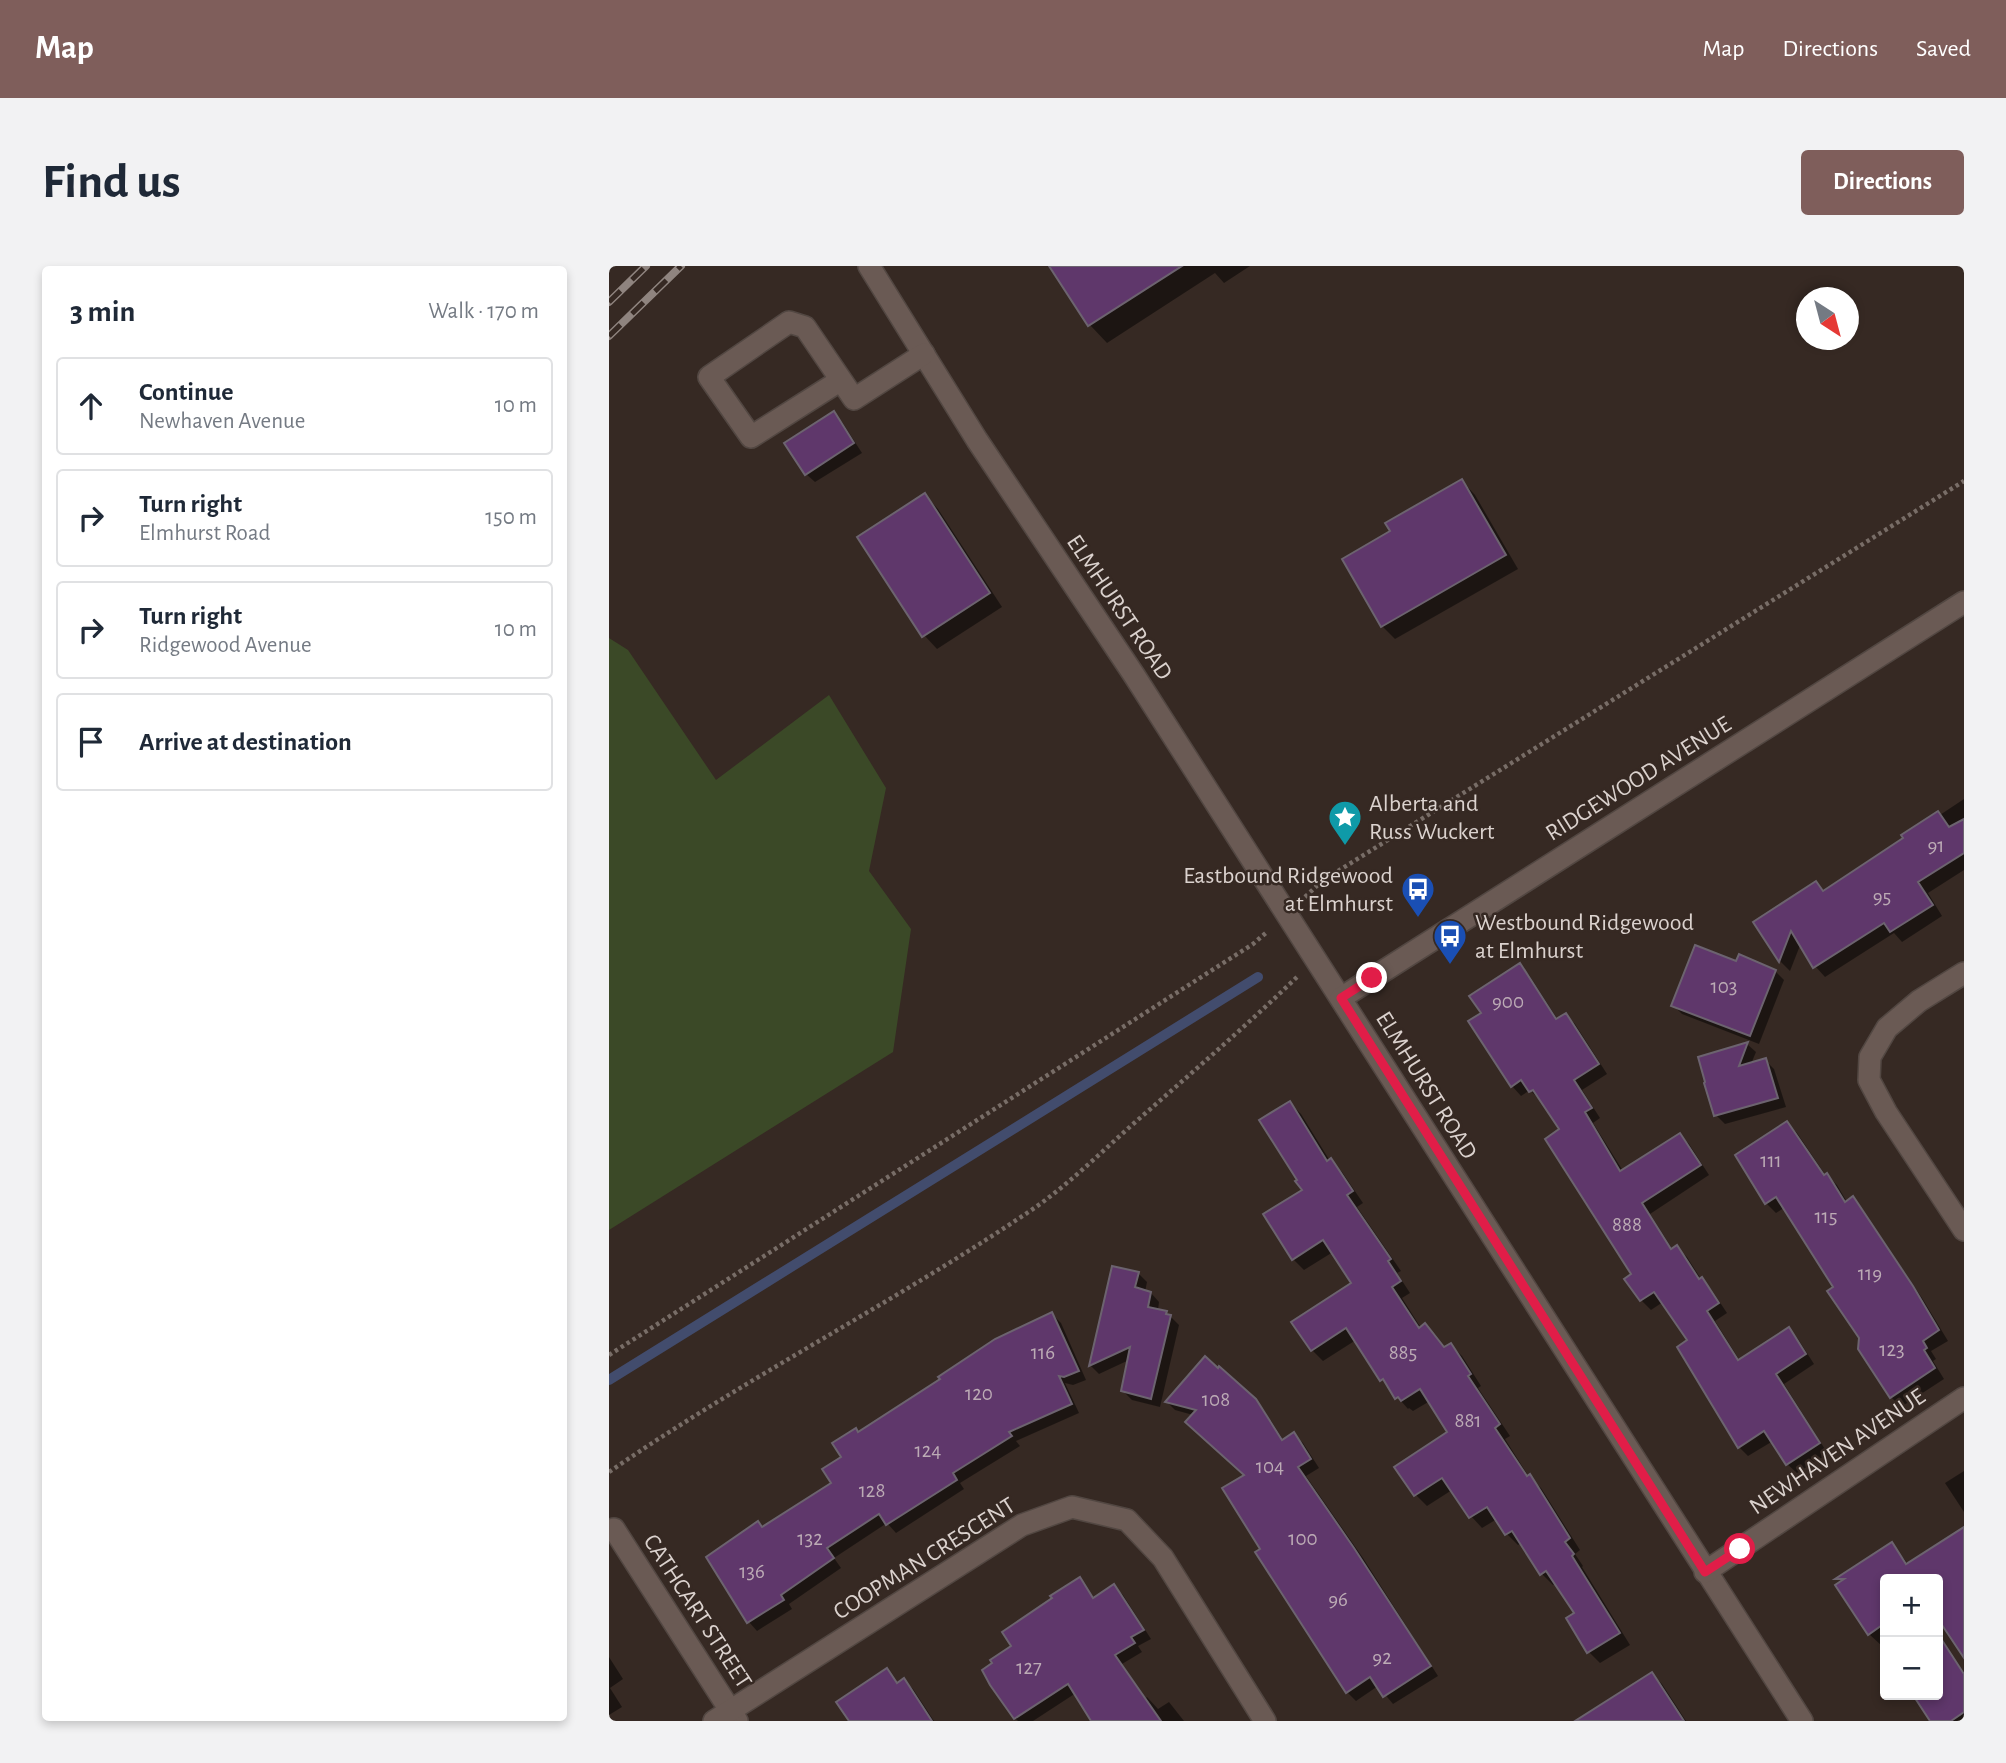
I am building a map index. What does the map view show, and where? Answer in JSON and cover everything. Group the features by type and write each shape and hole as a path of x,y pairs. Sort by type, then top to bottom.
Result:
{"street":[{"name":"ELMHURST ROAD","path":"869,266 977,440 1134,675 1802,1721"},
{"path":"841,380 751,438 709,377 789,322 805,327 854,399 924,354"},
{"name":"RIDGEWOOD AVENUE","path":"1341,998 1964,602"},
{"path":"1964,973 1919,1001 1887,1028 1870,1056 1869,1080 1886,1112 1964,1230"},
{"name":"NEWHAVEN AVENUE","path":"1705,1572 1964,1398"},
{"name":"COOPMAN CRESCENT","path":"727,1717 1021,1525 1072,1507 1127,1520 1163,1558 1265,1721"},
{"name":"CATHCART STREET","path":"614,1529 727,1717"}],"path":[{"path":"609,1472 659,1437 915,1285 1029,1212 1254,1018 1316,959"}],"green space":[{"path":"609,638 628,650 716,780 829,695 886,788 869,871 911,929 893,1052 609,1230"}],"building":[{"path":"1049,266 1182,266 1088,326"},
{"path":"834,411 854,443 805,475 784,443"},
{"path":"1462,479 1506,555 1381,627 1342,559 1390,531 1385,523"},
{"path":"925,493 990,593 922,637 857,537"},
{"path":"1938,811 1949,827 1964,819 1964,853 1918,882 1933,905 1890,932 1884,923 1813,968 1791,931 1779,962 1753,922 1816,881 1823,891 1903,838 1901,835"},
{"path":"1695,945 1736,961 1739,954 1776,970 1750,1036 1671,1006"},
{"path":"1520,963 1556,1019 1566,1013 1599,1064 1574,1080 1592,1108 1585,1112 1620,1171 1680,1133 1701,1165 1642,1203 1671,1249 1677,1245 1699,1279 1702,1277 1719,1303 1707,1311 1738,1360 1789,1327 1806,1354 1776,1374 1820,1443 1786,1465 1764,1431 1738,1448 1677,1347 1687,1340 1654,1292 1640,1301 1624,1279 1631,1274 1545,1139 1559,1129 1533,1090 1529,1092 1521,1080 1511,1087 1468,1021 1481,1013 1469,996"},
{"path":"1748,1042 1739,1066 1766,1058 1778,1098 1714,1116 1698,1057"},
{"path":"1290,1101 1327,1161 1331,1158 1353,1191 1347,1195 1391,1259 1388,1261 1401,1281 1392,1287 1419,1328 1425,1323 1444,1347 1451,1343 1471,1374 1468,1376 1500,1424 1495,1428 1527,1476 1530,1474 1570,1538 1565,1542 1574,1554 1572,1556 1620,1633 1587,1653 1566,1618 1574,1613 1546,1571 1540,1575 1512,1531 1505,1535 1487,1507 1469,1518 1442,1478 1414,1496 1394,1467 1447,1432 1420,1389 1401,1401 1398,1397 1395,1399 1383,1379 1380,1381 1346,1328 1311,1351 1291,1322 1351,1283 1323,1240 1292,1260 1263,1214 1302,1190 1259,1120"},
{"path":"1787,1121 1824,1175 1827,1173 1845,1202 1853,1196 1939,1330 1923,1341 1927,1348 1924,1350 1935,1368 1890,1398 1858,1349 1859,1338 1827,1291 1833,1287 1776,1197 1765,1204 1735,1155"},
{"path":"1112,1266 1139,1272 1135,1287 1151,1292 1148,1307 1167,1311 1166,1314 1171,1315 1151,1399 1121,1391 1130,1347 1089,1366"},
{"path":"1052,1312 1079,1371 1064,1377 1059,1376 1072,1404 1009,1432 1012,1436 953,1473 957,1480 886,1525 879,1514 827,1548 834,1558 781,1595 784,1600 747,1623 706,1557 758,1521 762,1527 831,1483 822,1469 841,1457 832,1443 856,1428 858,1432 940,1379 938,1377 995,1339"},
{"path":"1205,1356 1256,1399 1282,1440 1294,1432 1311,1459 1298,1467 1431,1666 1383,1697 1370,1677 1346,1693 1255,1552 1260,1549 1222,1488 1244,1475 1185,1422 1196,1410 1165,1402"},
{"path":"1964,1527 1964,1658 1943,1626 1943,1574 1880,1574 1880,1627 1868,1635 1835,1585 1844,1579 1835,1579 1892,1542 1906,1564"},
{"path":"1080,1577 1093,1598 1114,1584 1144,1630 1131,1637 1135,1643 1115,1655 1161,1721 1091,1721 1068,1684 1014,1719 990,1685 982,1670 992,1663 990,1660 1011,1646 1002,1632"},
{"path":"1943,1642 1964,1674 1964,1712 1951,1721 1930,1721 1916,1700 1943,1700"},
{"path":"887,1668 897,1683 904,1678 932,1721 849,1721 836,1702"},
{"path":"1652,1672 1684,1721 1575,1721"}],"waterway":[{"path":"609,1380 1258,977"}],"railway":[{"path":"609,302 646,266"},
{"path":"609,336 681,266"}],"place":[{"name":"Alberta and Russ Wuckert","path":"1345,847"},
{"name":"Eastbound Ridgewood at Elmhurst","path":"1418,919"},
{"name":"Westbound Ridgewood at Elmhurst","path":"1450,966"}],"route":[{"path":"1372,978 1341,998 1705,1572 1740,1549"}]}
